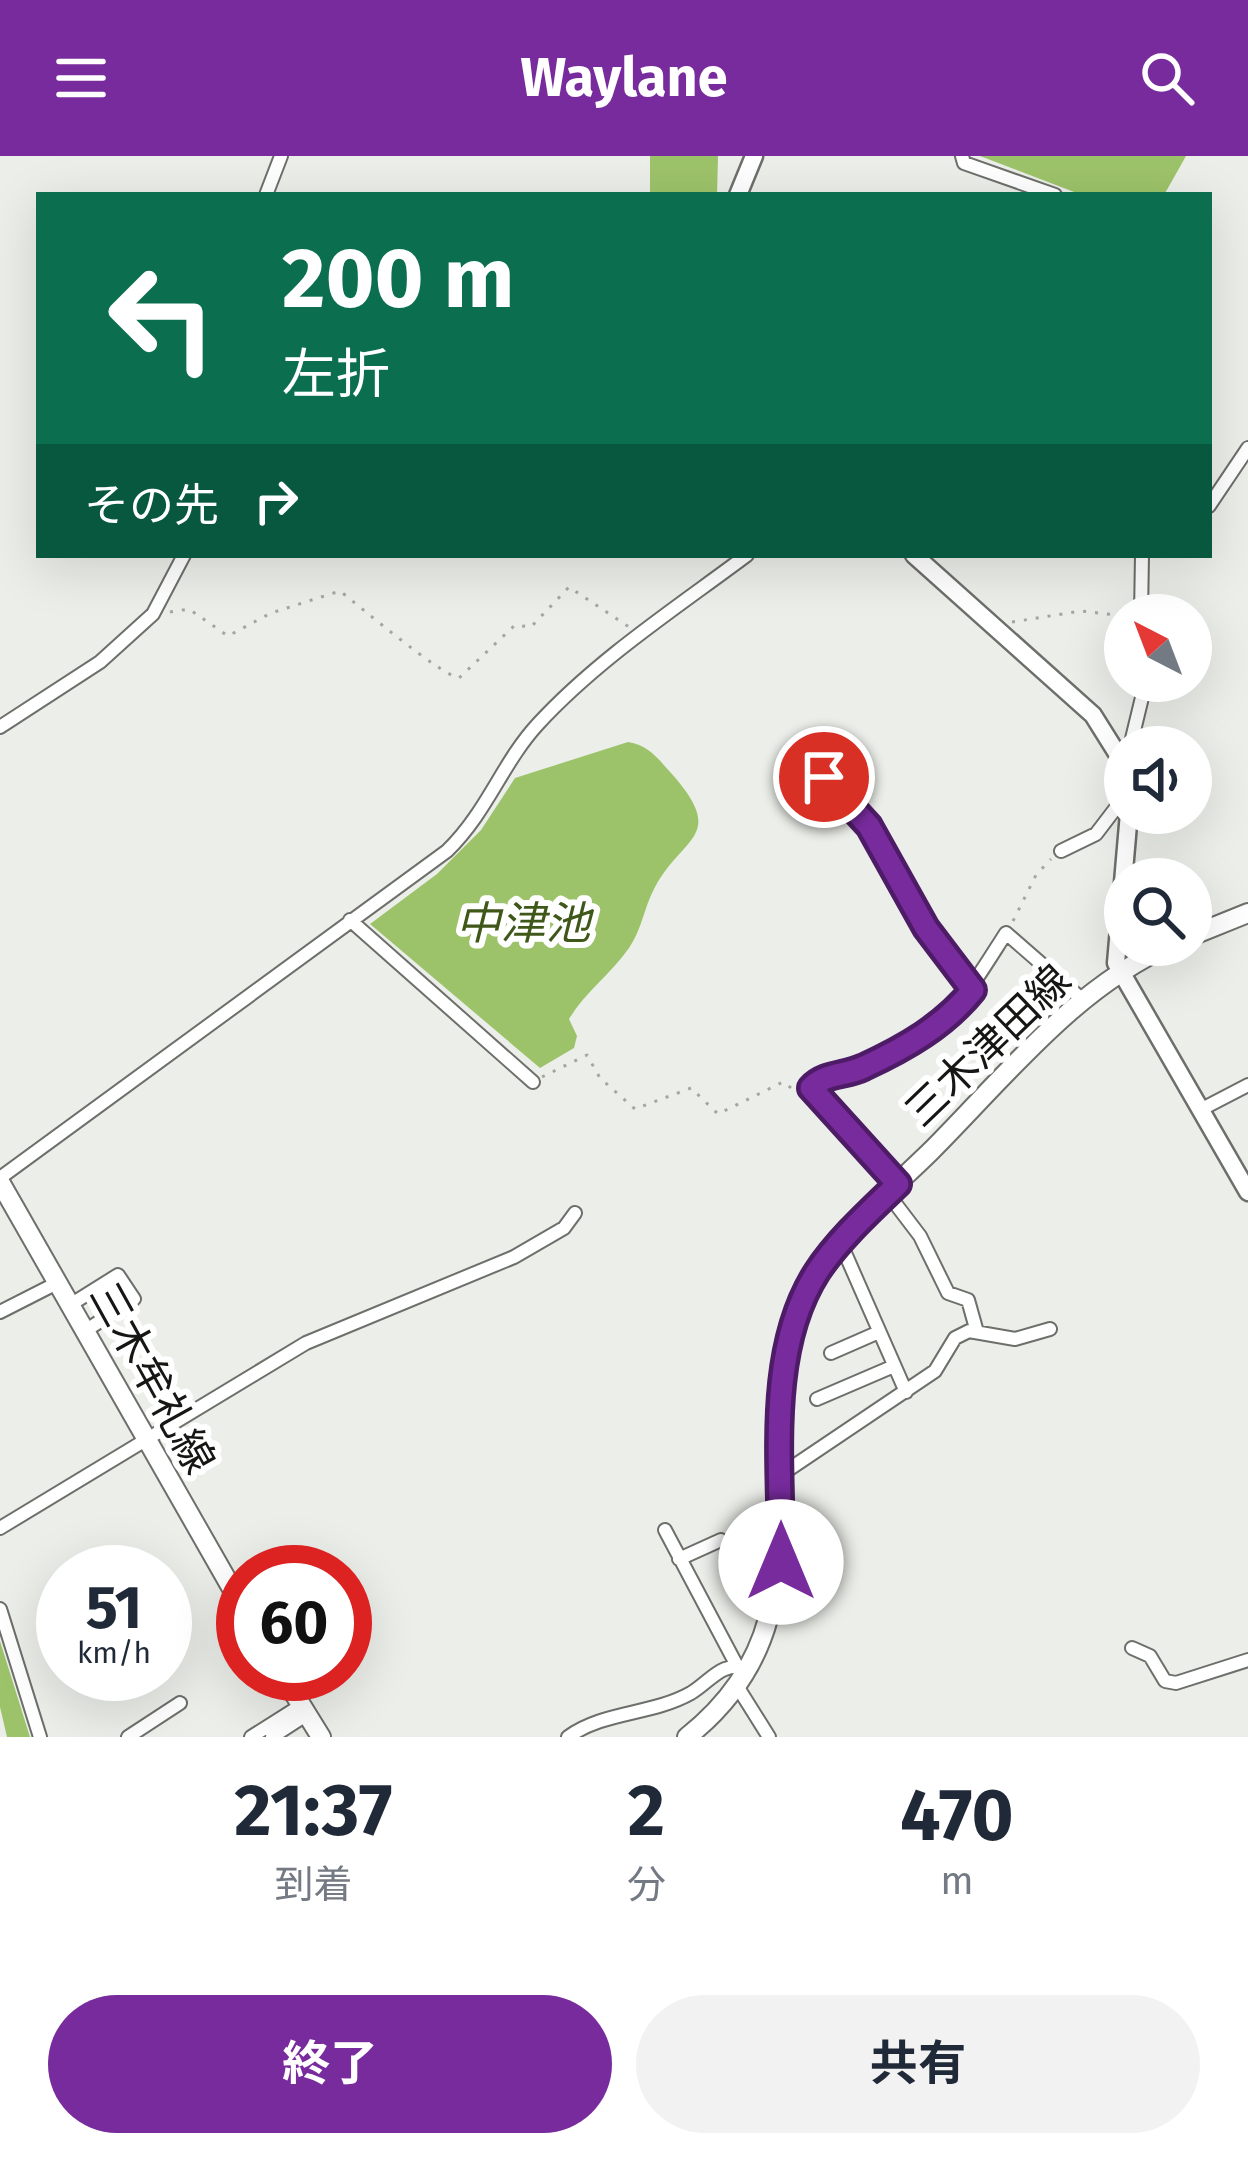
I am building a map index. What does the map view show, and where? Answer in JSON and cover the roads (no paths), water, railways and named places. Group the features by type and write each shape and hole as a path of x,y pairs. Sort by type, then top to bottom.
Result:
{"main road":[{"path":"1212,928 1248,913"},
{"name":"三木津田線","path":"687,1737 740,1673 774,1607 781,1562 787,1351 817,1272 893,1189 1084,1000 1135,966"},
{"name":"三木牟礼線","path":"0,1180 216,1563"},
{"path":"298,1701 321,1737"}],"street":[{"path":"267,192 280,156"},
{"path":"739,192 754,156"},
{"path":"962,156 964,163 1046,192"},
{"path":"1212,502 1248,448"},
{"path":"0,727 100,662 153,614 182,558"},
{"path":"0,1180 461,838 542,719 640,635 743,558"},
{"path":"917,558 1093,715 1104,732"},
{"path":"1141,594 1142,558"},
{"path":"801,752 869,826 926,928 973,990"},
{"path":"1061,851 1096,834 1104,824"},
{"path":"1128,834 1114,952 1120,975 1247,1188"},
{"path":"350,920 533,1082"},
{"path":"977,1332 968,1300 948,1293 893,1189 811,1088 818,1080 865,1067 945,1022 973,990 1006,933 1084,1000"},
{"path":"1200,1110 1248,1085"},
{"path":"0,1528 306,1343 514,1257 565,1228 575,1213"},
{"path":"841,1244 905,1392"},
{"path":"70,1305 118,1275 134,1299 85,1331"},
{"path":"0,1312 57,1283"},
{"path":"782,1474 935,1371 955,1338 977,1332 1015,1339 1050,1329"},
{"path":"831,1353 879,1332"},
{"path":"817,1399 894,1366"},
{"path":"665,1530 769,1737"},
{"path":"679,1558 722,1540"},
{"path":"0,1610 38,1735"},
{"path":"1132,1648 1150,1656 1165,1681 1176,1683 1248,1660"},
{"path":"568,1737 588,1723 656,1708 740,1673"},
{"path":"128,1737 180,1703"},
{"path":"251,1737 303,1710"},
{"path":"272,1737 303,1710"},
{"path":"154,1721 165,1737"}],"water label":[{"name":"中津池","path":"523,924"}]}
